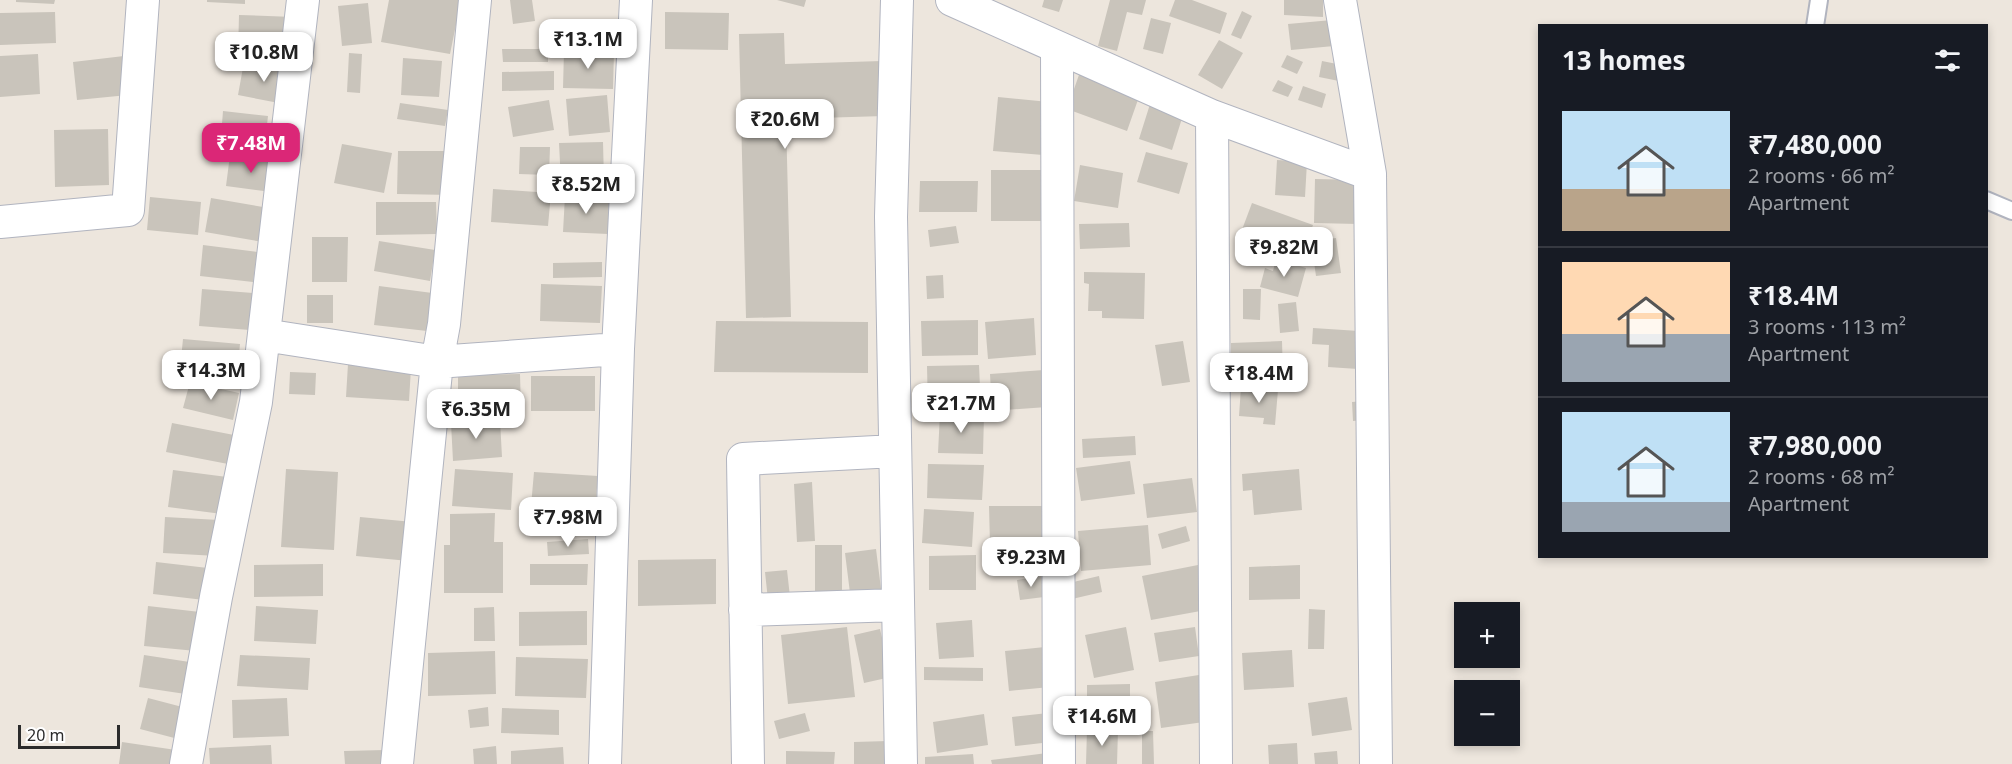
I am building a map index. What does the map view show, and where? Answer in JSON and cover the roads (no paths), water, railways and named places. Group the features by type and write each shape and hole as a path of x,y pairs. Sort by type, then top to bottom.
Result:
{"street":[{"path":"0,222 128,210 143,0"},
{"path":"186,764 216,597 256,402 303,0"},
{"path":"397,764 437,362 444,324 475,0"},
{"path":"605,764 618,349 636,0"},
{"path":"897,0 891,217 901,764"},
{"path":"1340,0 1370,174 1376,764"},
{"path":"967,3 1057,48 1212,116 1370,174"},
{"path":"1057,48 1059,764"},
{"path":"1212,116 1216,764"},
{"path":"264,335 437,362 618,349"},
{"path":"748,764 743,459 895,451"},
{"path":"745,610 898,605"}],"lane":[{"path":"1815,24 1819,0"},
{"path":"1988,201 2012,211"}]}
